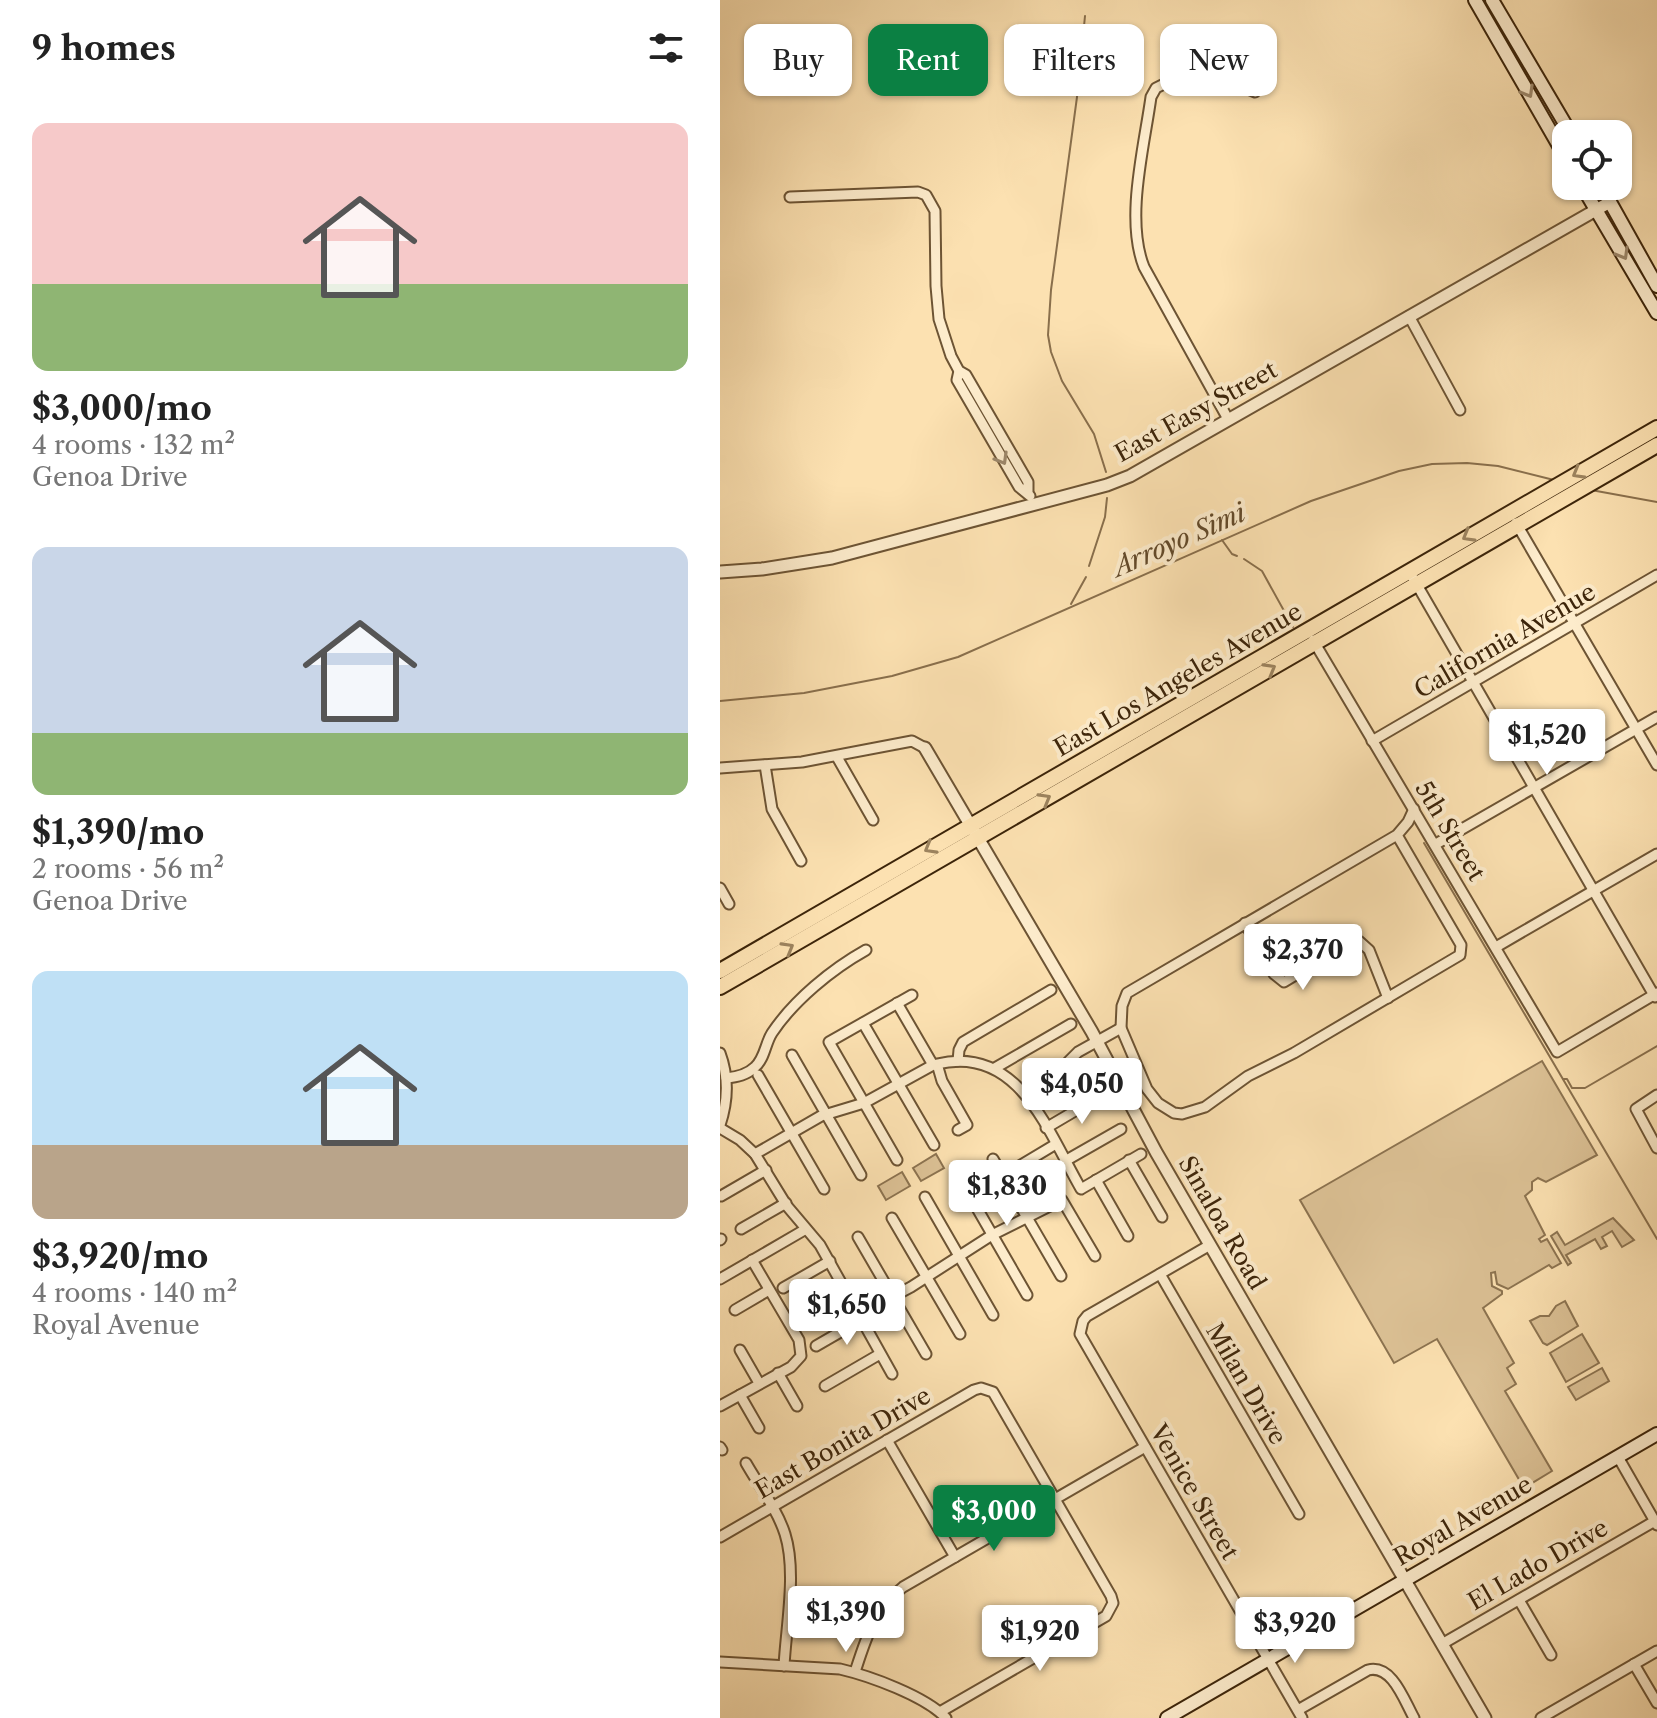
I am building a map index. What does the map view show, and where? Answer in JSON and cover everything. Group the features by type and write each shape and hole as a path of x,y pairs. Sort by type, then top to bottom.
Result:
{"main road":[{"path":"1475,0 1552,134"},
{"path":"1492,0 1563,120"},
{"path":"1590,200 1657,313"},
{"path":"1610,202 1657,286"},
{"name":"East Los Angeles Avenue","path":"1412,578 1557,504 1657,428"},
{"name":"East Los Angeles Avenue","path":"720,971 973,831 1311,637 1412,578 1510,512 1624,455 1657,445"},
{"name":"East Los Angeles Avenue","path":"720,987 973,831"},
{"name":"Royal Avenue","path":"1167,1718 1657,1434"}],"street":[{"path":"1160,86 1151,97 1135,218 1136,244 1144,267 1228,419"},
{"path":"790,197 918,192 926,195 935,211 939,319 959,371 957,380 985,418 1019,487 1030,498"},
{"name":"East Easy Street","path":"720,572 832,558 1030,498 1107,485 1130,476 1610,202"},
{"path":"1409,316 1460,410"},
{"path":"1510,512 1657,765"},
{"name":"California Avenue","path":"1372,741 1657,575"},
{"path":"1412,578 1656,996"},
{"name":"5th Street","path":"1311,637 1557,1052 1656,996"},
{"path":"1436,844 1657,717"},
{"path":"720,768 837,757 912,741 925,748"},
{"name":"Sinaloa Road","path":"925,748 1099,1040 1156,1152 1485,1718"},
{"path":"837,757 873,820"},
{"path":"765,765 772,809 801,861"},
{"path":"1397,835 1461,945 1455,959 1294,1053 1248,1076 1205,1107 1182,1114 1174,1113 1158,1103 1147,1089 1121,1028 1122,1006 1127,993 1397,835 1414,809"},
{"path":"1496,947 1657,854"},
{"path":"720,888 729,904"},
{"path":"1245,923 1274,974 1284,982 1352,941 1359,941 1369,950 1388,998"},
{"path":"726,1078 738,1077 757,1065 771,1034 781,1021 829,973 866,950"},
{"path":"958,1061 963,1042 1051,990"},
{"path":"897,1160 829,1042 912,995"},
{"path":"897,1003 967,1125 958,1130"},
{"path":"863,1023 934,1145"},
{"path":"995,1068 1071,1024"},
{"path":"1025,1093 1121,1028"},
{"path":"720,1053 727,1098 720,1126 755,1154 786,1203 830,1261 892,1374"},
{"path":"792,1055 861,1175"},
{"path":"755,1154 826,1114 864,1103 935,1065 958,1061 995,1068 1015,1082 1025,1093 1081,1189 1141,1154"},
{"path":"758,1075 824,1189"},
{"path":"1046,1128 1102,1095"},
{"path":"1657,1095 1637,1107 1637,1113 1657,1148"},
{"path":"1065,1161 1121,1129"},
{"path":"1011,1171 1056,1144"},
{"path":"993,1159 1061,1276"},
{"path":"1129,1160 1162,1217"},
{"path":"721,1196 766,1170"},
{"path":"959,1177 1027,1295"},
{"path":"1096,1180 1128,1236"},
{"path":"925,1197 993,1315"},
{"path":"816,1346 958,1254 1062,1200 1095,1256"},
{"path":"741,1229 786,1203"},
{"path":"892,1218 960,1334"},
{"path":"720,1279 806,1229"},
{"path":"858,1237 926,1354"},
{"path":"1160,1274 1210,1245"},
{"path":"720,1406 791,1367 801,1356 799,1340 752,1260"},
{"path":"783,1288 830,1261"},
{"name":"Venice Street","path":"1160,1274 1087,1316 1081,1326 1082,1339 1300,1714"},
{"name":"Milan Drive","path":"1160,1274 1299,1514"},
{"path":"735,1310 769,1290"},
{"path":"802,1322 847,1295"},
{"path":"740,1350 759,1383"},
{"path":"825,1386 880,1354"},
{"path":"778,1373 797,1406"},
{"name":"East Bonita Drive","path":"720,1537 974,1390 988,1389 998,1397 1056,1499"},
{"path":"740,1395 759,1428"},
{"path":"887,1440 955,1557"},
{"path":"855,1672 869,1628 885,1604 903,1587 1145,1447"},
{"path":"1618,1457 1656,1523"},
{"path":"746,1463 784,1531 789,1557 784,1666"},
{"path":"720,1662 855,1672 924,1702 943,1715 1106,1616 1111,1608 1111,1596 1056,1499"},
{"name":"El Lado Drive","path":"1442,1644 1656,1523"},
{"path":"1519,1600 1551,1655"},
{"path":"1541,1718 1554,1715 1657,1651"},
{"path":"1634,1664 1657,1703"},
{"path":"1300,1714 1368,1670 1378,1669 1389,1676 1414,1718"}],"shaded area":[{"path":"1542,1061 1597,1155 1546,1182 1538,1178 1532,1182 1532,1190 1525,1196 1545,1235 1539,1239 1541,1242 1547,1239 1561,1263 1552,1268 1549,1265 1508,1289 1497,1284 1495,1272 1491,1273 1492,1286 1502,1294 1483,1308 1514,1363 1507,1368 1516,1384 1505,1391 1552,1471 1524,1488 1437,1339 1394,1363 1300,1200"},
{"path":"936,1154 944,1168 921,1181 913,1168"},
{"path":"902,1172 910,1186 886,1200 878,1186"},
{"path":"1613,1218 1634,1240 1622,1247 1612,1231 1602,1237 1607,1246 1601,1249 1595,1239 1566,1255 1571,1263 1568,1265 1551,1236 1557,1232 1565,1245"},
{"path":"1565,1301 1578,1326 1547,1345 1530,1321 1549,1316 1556,1306"},
{"path":"1582,1334 1599,1363 1566,1382 1550,1353"},
{"path":"1602,1368 1609,1381 1576,1400 1568,1387"}],"waterway":[{"path":"1085,16 1048,335 1062,381 1094,434 1106,472"},
{"name":"Arroyo Simi","path":"720,701 804,693 892,676 958,657 1311,501 1399,471 1432,464 1467,463 1498,466 1554,480"},
{"name":"Arroyo Simi","path":"1591,490 1657,502"},
{"path":"1089,566 1105,517 1107,498"},
{"path":"1222,540 1237,556"},
{"path":"1244,559 1262,571 1293,627"},
{"path":"1071,604 1086,577"},
{"path":"1424,843 1657,1239"},
{"path":"1563,1079 1567,1079 1572,1088 1585,1088 1657,1046"}]}
